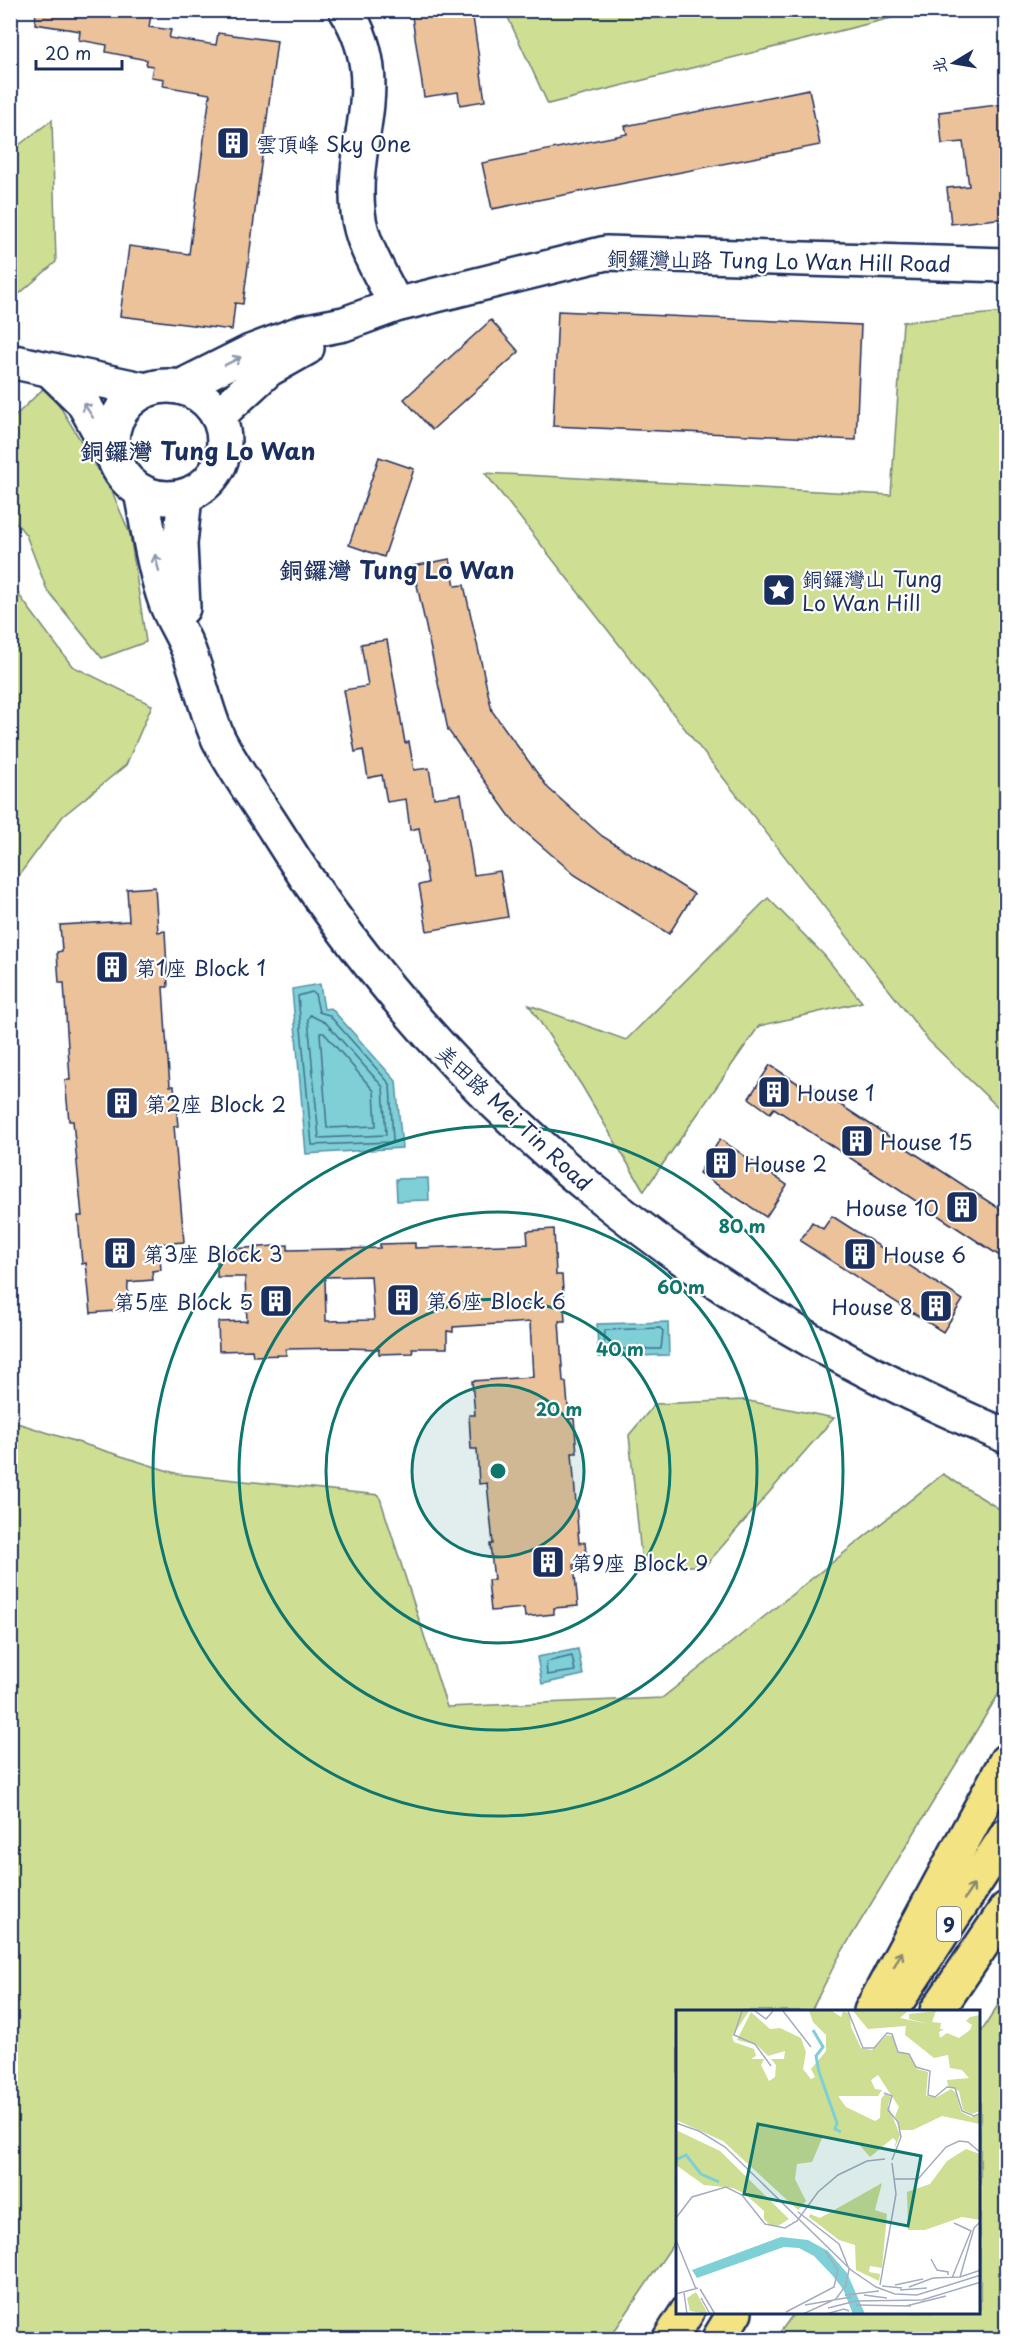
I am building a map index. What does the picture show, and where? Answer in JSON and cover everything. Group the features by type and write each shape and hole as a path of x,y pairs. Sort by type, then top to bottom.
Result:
{"highway":[{"path":"872,2010 1006,1761"},
{"name":"9","path":"892,2010 1006,1836"},
{"name":"9","path":"938,2010 1006,1909"},
{"path":"669,2340 686,2314"},
{"path":"718,2340 734,2314"}],"street":[{"path":"346,10 363,47 369,95 356,182 361,232 396,305"},
{"name":"銅鑼灣山路 Tung Lo Wan Hill Road","path":"10,360 146,390 163,386 180,387 250,352 303,332 344,324 396,305 606,253 1006,265"},
{"name":"銅鑼灣山路 Tung Lo Wan Hill Road","path":"218,416 267,370 344,324"},
{"path":"51,370 83,402 121,472 141,492 170,499 185,496 209,481 218,469 223,452 224,434 218,416 208,403 180,387"},
{"path":"115,459 112,443 114,426 121,411 132,399 146,390"},
{"name":"美田路 Mei Tin Road","path":"141,492 166,603 184,637 219,738 312,888 375,973 410,1015 499,1107 605,1201 741,1300 869,1374 1006,1436"},
{"name":"美田路 Mei Tin Road","path":"184,637 180,544 181,516 185,496"}],"green space":[{"path":"505,11 919,11 548,104"},
{"path":"52,120 56,262 11,301 11,151"},
{"path":"1006,312 1006,1115 929,1041 485,473 891,495 903,322"},
{"path":"47,385 113,494 130,534 146,642 102,658 47,590 26,535 11,516 11,420"},
{"path":"10,583 72,666 152,705 126,765 63,816 11,886"},
{"path":"768,898 824,955 862,1002 759,1026 644,1191 582,1086 529,1005 626,1040"},
{"path":"744,1400 834,1418 705,1566 642,1566 629,1435 655,1404"},
{"path":"11,1421 178,1474 379,1495 447,1707 662,1698 943,1474 1006,1513 1006,1682 838,1958 812,2010 676,2010 676,2240 609,2339 11,2339"},
{"path":"1006,1992 1006,2339 775,2339 793,2314 981,2314 981,2032"}],"water":[{"path":"320,984 324,1009 331,1008 396,1081 402,1148 306,1154 292,989"},
{"path":"428,1178 429,1200 397,1201 396,1179"},
{"path":"668,1322 669,1355 598,1357 597,1324"},
{"path":"578,1649 583,1675 542,1684 537,1657"}],"building":[{"name":"雲頂峰 Sky One","path":"36,10 146,10 146,14 151,14 149,27 171,30 169,38 216,45 218,33 277,41 243,304 235,303 232,330 120,316 129,246 189,254 210,94 163,86 164,79 151,77 153,66 146,65 147,60 106,52 107,45 79,40 80,31 35,24"},
{"path":"411,10 472,10 485,101 460,105 458,92 424,97"},
{"path":"809,89 820,145 492,209 482,163 627,134 625,126"},
{"path":"1006,104 1006,218 951,224 947,188 969,186 963,142 942,144 939,112"},
{"path":"558,311 861,325 856,440 553,426"},
{"path":"491,320 519,352 432,430 404,399"},
{"path":"379,457 414,469 384,557 349,545"},
{"path":"450,559 455,586 464,585 492,711 548,788 602,836 694,894 669,934 575,875 514,822 448,730 413,566"},
{"path":"387,640 405,743 409,742 414,770 429,768 434,798 461,794 474,875 500,871 508,917 427,931 419,885 428,883 419,828 410,830 406,799 387,802 382,775 368,778 363,750 355,752 344,690 368,686 361,644"},
{"path":"155,887 158,932 165,931 168,987 163,987 170,1086 174,1086 178,1126 174,1126 184,1242 159,1244 161,1270 152,1271 153,1280 128,1282 127,1310 91,1313 86,1263 82,1264 78,1216 82,1216 73,1121 69,1121 65,1080 70,1080 64,983 59,983 57,952 62,951 60,925 129,921 127,889"},
{"path":"770,1065 811,1092 813,1087 1006,1213 1006,1260 774,1108 770,1113 749,1098"},
{"path":"720,1139 787,1185 766,1217 699,1173"},
{"path":"832,1216 963,1300 943,1332 800,1241 812,1222 823,1229"},
{"path":"554,1229 556,1275 562,1275 565,1321 559,1321 563,1382 566,1382 569,1419 574,1418 577,1453 572,1453 579,1543 585,1542 587,1564 574,1565 578,1606 554,1608 554,1614 525,1617 524,1608 491,1611 488,1580 494,1580 490,1544 493,1544 487,1483 479,1484 477,1449 471,1449 469,1415 475,1415 472,1381 533,1377 530,1322 453,1327 453,1332 447,1331 447,1348 412,1348 413,1353 379,1354 379,1349 286,1349 286,1355 253,1356 252,1350 219,1351 218,1322 247,1321 245,1277 217,1277 217,1250 288,1245 288,1250 380,1248 380,1244 415,1243 415,1248 528,1244 527,1231","holes":["371,1276 374,1320 326,1321 325,1277"]}],"place":[{"name":"雲頂峰 Sky One","path":"233,143"},
{"name":"銅鑼灣山 Tung Lo Wan Hill","path":"779,590"},
{"name":"第1座 Block 1","path":"112,967"},
{"name":"House 1","path":"774,1092"},
{"name":"第2座 Block 2","path":"122,1103"},
{"name":"House 15","path":"857,1141"},
{"name":"House 2","path":"721,1163"},
{"name":"House 10","path":"962,1207"},
{"name":"第3座 Block 3","path":"120,1253"},
{"name":"House 6","path":"860,1254"},
{"name":"第6座 Block 6","path":"403,1300"},
{"name":"第5座 Block 5","path":"276,1301"},
{"name":"House 8","path":"936,1306"},
{"name":"第9座 Block 9","path":"548,1562"}],"district":[{"name":"銅鑼灣 Tung Lo Wan","path":"198,450"},
{"name":"銅鑼灣 Tung Lo Wan","path":"397,569"}]}
